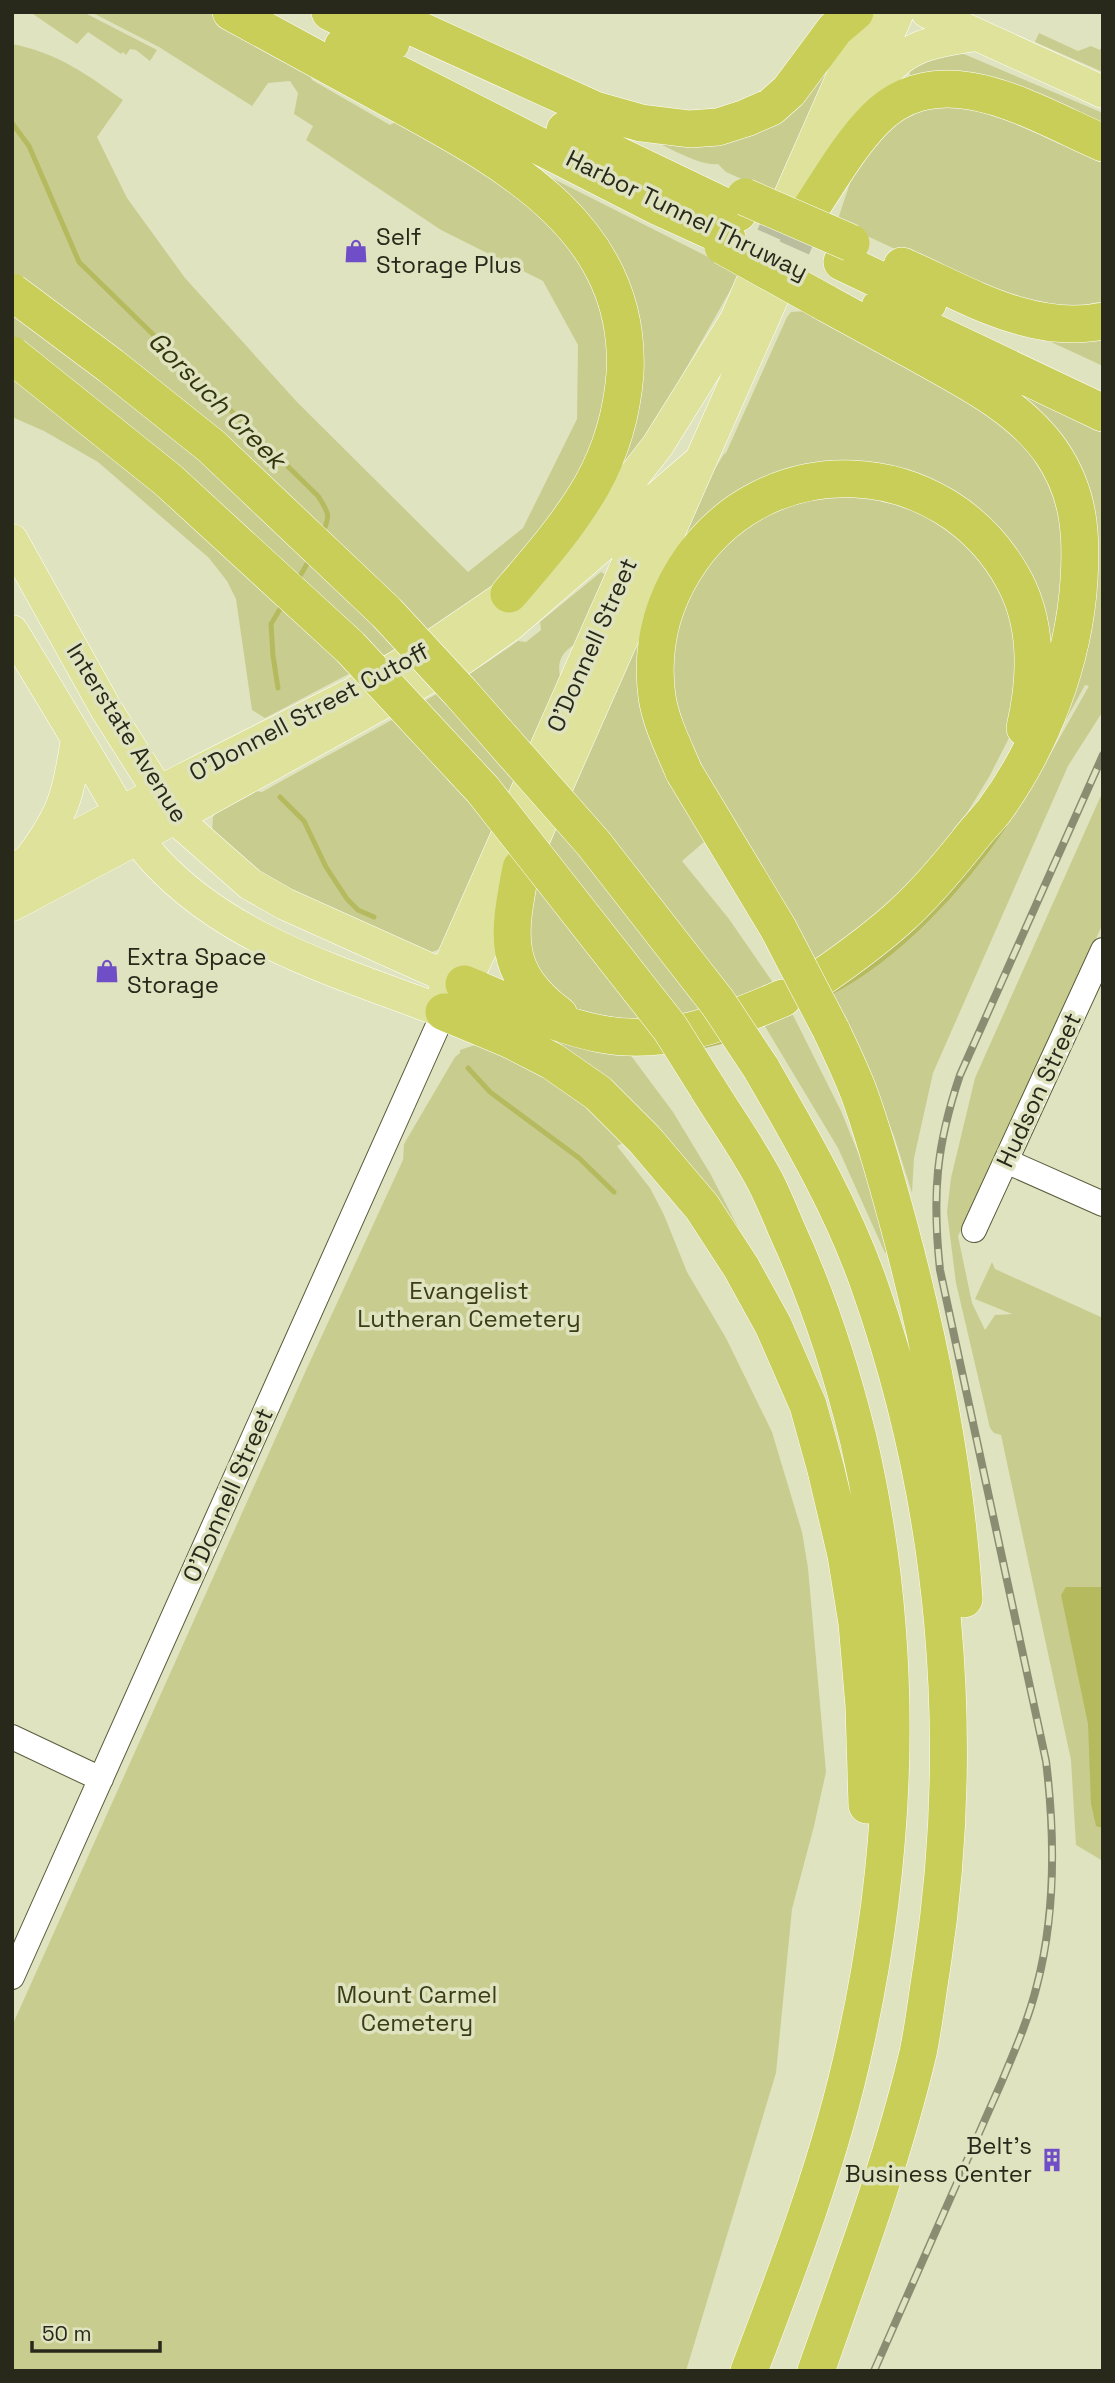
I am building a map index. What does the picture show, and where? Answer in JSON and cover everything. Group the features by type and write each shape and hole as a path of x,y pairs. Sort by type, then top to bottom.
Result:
{"highway":[{"path":"231,12 422,116 532,185 566,216 598,255 619,305 625,358 623,396 611,443 593,483 563,530 509,594"},
{"name":"Harbor Tunnel Thruway","path":"273,12 659,207 733,224"},
{"path":"330,12 533,114 733,224 837,273 1060,325 1103,321"},
{"path":"380,12 595,110 641,123 690,129 718,127 771,107 789,91 835,29 855,12"},
{"path":"803,206 875,119 906,97 923,92 940,89 983,92 1103,143"},
{"path":"733,224 837,273 949,371 995,399 1036,434 1052,453 1070,486 1079,520 1079,569 1073,625 1060,678 1046,718 1027,756 994,810 945,870 904,914 819,979"},
{"name":"Harbor Tunnel Thruway","path":"837,273 1103,385"},
{"name":"Harbor Tunnel Thruway","path":"837,273 1103,413"},
{"path":"12,292 211,446 386,612 594,844 718,1003 761,1068 814,1158 870,1286 891,1352 919,1461 942,1603 949,1722 947,1828 938,1927 919,2049 893,2151 816,2371"},
{"path":"12,355 168,480 350,647 483,790 670,1028 764,1180 819,1306 847,1394 877,1535 888,1620 892,1705 891,1783 883,1886 856,2044 811,2202 749,2371"},
{"path":"938,1927 967,1849 969,1685 960,1534 934,1369 911,1270 858,1092 831,1030 778,928 684,772 657,699 657,640 663,611 692,556 711,534 755,501 779,489 808,482 860,479 886,483 932,499 954,512 986,541 1016,584 1029,624 1034,660 1032,695 1023,736 978,828"},
{"path":"521,868 512,918 512,943 517,968 531,991 577,1028"},
{"path":"451,991 511,1041 552,1061 598,1093 645,1140 702,1206 741,1267 773,1325 808,1405 846,1555 857,1623 864,1706 869,1967"},
{"path":"451,991 577,1028 632,1037 687,1032 718,1024 783,998"}],"main road":[{"path":"803,206 871,12"},
{"path":"803,206 853,115 898,12"},
{"path":"927,12 1103,92"},
{"path":"853,115 888,67 911,50 931,43 976,35"},
{"name":"O'Donnell Street","path":"764,286 701,460 521,868 451,991 656,499 734,323 764,286"},
{"name":"O'Donnell Street Cutoff","path":"12,905 138,838 167,805 437,643 509,594 568,548 613,503 658,445 734,323"},
{"name":"O'Donnell Street Cutoff","path":"20,867 121,812 167,805 462,659 510,625 701,460"},
{"name":"Interstate Avenue","path":"12,540 106,709 167,805 250,884 451,991"},
{"name":"Interstate Avenue","path":"12,631 138,838 156,861 193,894 252,933 289,952 451,991"},
{"path":"20,867 50,833 62,809 70,788 77,738"}],"street":[{"name":"Hudson Street","path":"974,1230 1100,961"},
{"name":"O'Donnell Street","path":"14,1968 101,1779 451,991"},
{"path":"1006,1161 1103,1204"},
{"path":"12,1737 101,1779"}],"green space":[{"path":"30,12 83,12 157,50 150,61 136,50 130,49 126,55 123,52 121,54 88,32 77,44"},
{"path":"91,12 208,12 308,70 312,80 390,125 401,119 545,204 616,322 605,441 516,573 436,628 265,718 252,710 236,599 227,581 209,558 98,462 44,431 12,417 12,44 58,59 123,100 97,137 127,198 185,278 297,402 468,572 523,528 577,419 578,345 543,281 441,230 306,140 313,126 294,114 298,93 290,81 268,83 252,106 159,47"},
{"path":"1039,33 1078,51 1091,46 1100,50 1103,44 1103,72 1035,42"},
{"path":"838,51 775,194 726,172 718,164 701,162 642,135 700,140"},
{"path":"959,52 1103,113 1103,134 913,82 908,69 917,62"},
{"path":"959,98 1103,155 1103,306 1098,302 1080,306 1040,308 966,282 837,222 856,165 895,120"},
{"path":"516,160 740,273 649,434 601,495 637,349"},
{"path":"958,299 1103,329 1103,366"},
{"path":"807,311 983,403 1054,473 1068,587 1040,683 967,510 789,475 649,618 712,835 682,861 729,919 778,990 693,1019 587,1018 541,986 525,925 533,887 576,778 694,503 726,453 787,317 791,312"},
{"path":"1022,395 1103,433 1103,711 1068,766 933,1073 914,1158 912,1193 894,1136 860,1059 824,988 1038,776 1089,686 1085,685 1044,760 1090,604"},
{"path":"815,490 913,501 991,564 1020,631 1010,736 989,777 962,821 931,862 893,902 814,967 692,754 669,684 678,609 729,535"},
{"path":"601,572 606,575 574,645 561,658 560,676 443,948 429,953 345,918 257,871 212,833 213,817 217,812 255,791 262,792 392,720 518,641 526,642 541,630 540,622"},
{"path":"1103,791 1103,923 1025,1097 958,1236 972,1303 985,1330 995,1315 1012,1314 975,1299 992,1262 995,1269 1103,1318 1103,1861 1076,1845 1071,1760 1001,1435 990,1428 956,1283 947,1212 951,1178 975,1078"},
{"path":"482,1001 626,1049 673,1112 711,1175 745,1241"},
{"path":"790,1009 841,1111 872,1187 889,1251 885,1253 838,1148 763,1023"},
{"name":"Mount Carmel Cemetery","path":"478,1044 549,1071 625,1142 617,1146 650,1188 687,1272 726,1338 772,1432 802,1532 808,1568 826,1772 792,1909 776,2073 686,2371 12,2371 12,2026 403,1160 404,1144 460,1050"}],"shaded area":[{"path":"1066,1587 1103,1587 1103,1828 1096,1826 1091,1804 1088,1724 1061,1595"}],"waterway":[{"name":"Gorsuch Creek","path":"12,123 29,146 79,262 318,496 328,515 322,534"},
{"name":"Gorsuch Creek","path":"297,581 310,559"},
{"name":"Gorsuch Creek","path":"278,688 271,624 283,604"},
{"name":"Gorsuch Creek","path":"280,797 304,821 326,867 347,899 358,910 374,917"},
{"path":"831,992 880,960 927,919 969,873 1004,826"},
{"path":"702,1046 727,1040"},
{"name":"Gorsuch Creek","path":"468,1068 490,1092 579,1158 614,1192"}],"tunnel":[{"path":"753,280 788,200"},
{"path":"775,292 811,210"}],"railway":[{"path":"874,2371 1017,2046 1034,1997 1048,1930 1052,1845 1046,1761 940,1270 936,1194 941,1148 960,1075 1103,755"}],"place":[{"name":"Self Storage Plus","path":"356,251"},
{"name":"Extra Space Storage","path":"107,971"},
{"name":"Belt's Business Center","path":"1052,2160"}],"park label":[{"name":"Evangelist Lutheran Cemetery","path":"469,1305"}]}
